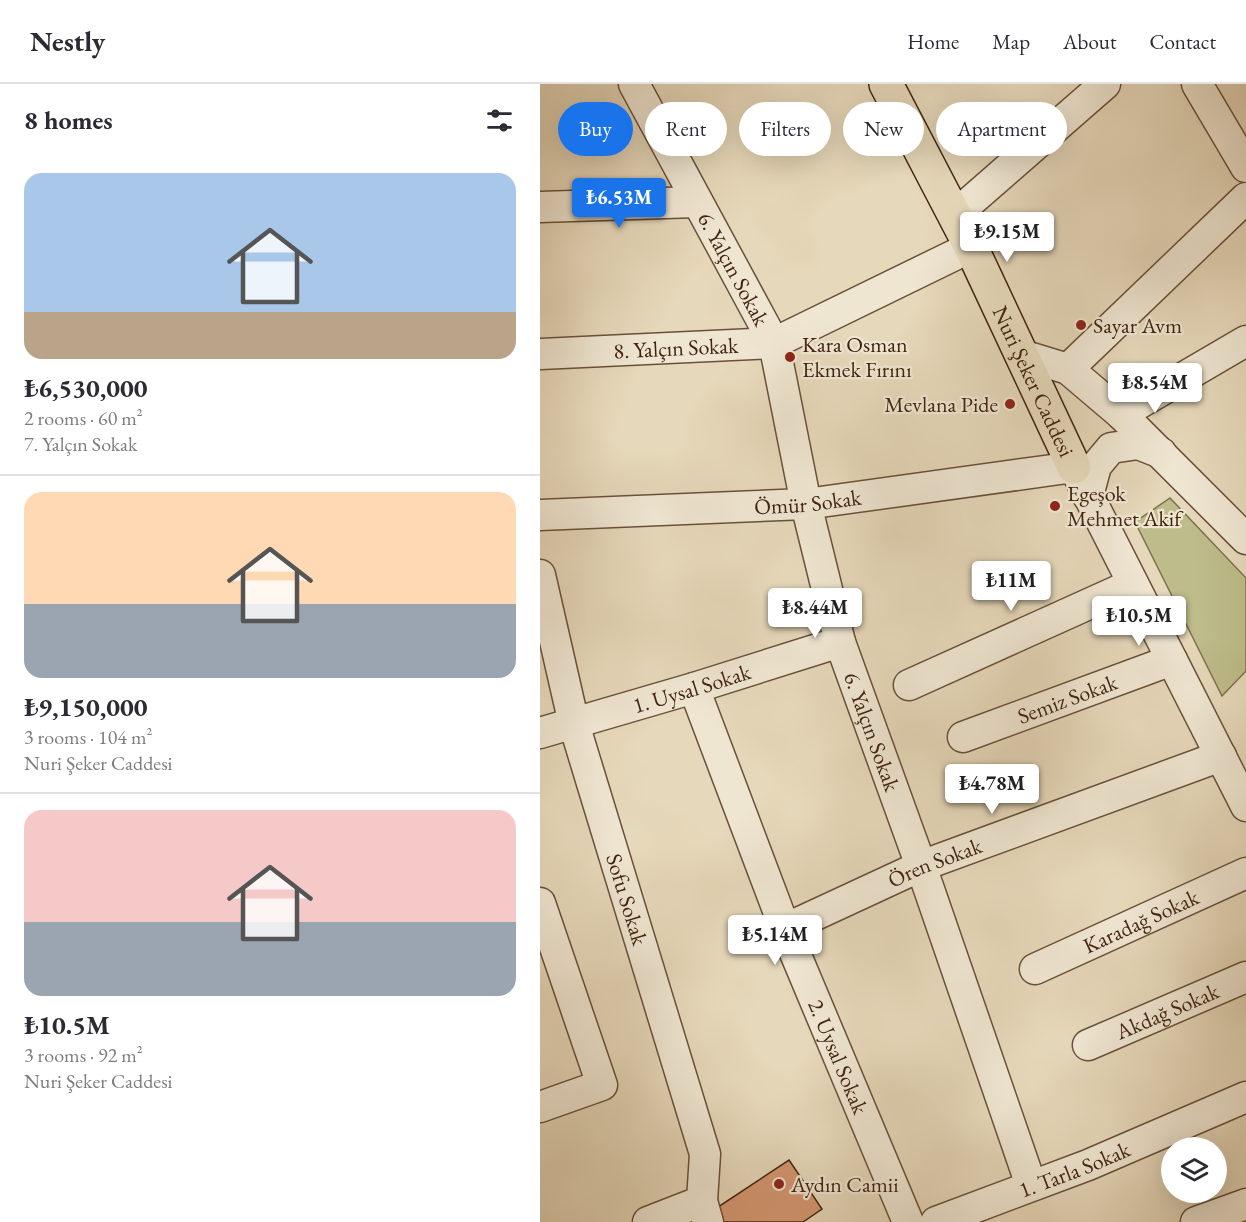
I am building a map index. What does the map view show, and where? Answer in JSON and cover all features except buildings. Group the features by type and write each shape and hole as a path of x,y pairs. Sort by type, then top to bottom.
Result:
{"main road":[{"name":"Nuri Şeker Caddesi","path":"886,84 971,247 1081,482"}],"street":[{"name":"6. Yalçın Sokak","path":"634,84 774,343 806,504 840,642 921,866 1031,1185"},
{"path":"955,215 1105,84"},
{"path":"1197,84 1246,167"},
{"path":"1068,369 1246,198"},
{"path":"540,207 697,202"},
{"name":"8. Yalçın Sokak","path":"540,354 774,343 971,247"},
{"path":"1121,414 1246,341"},
{"path":"1022,355 1068,369 1121,414 1246,539"},
{"path":"1081,482 1111,447 1138,444 1161,453"},
{"name":"Ömür Sokak","path":"540,515 806,504 1081,482"},
{"name":"Nuri Şeker Caddesi","path":"1081,482 1246,807"},
{"name":"Sofu Sokak","path":"540,575 574,724 705,1154 705,1212"},
{"path":"909,685 1133,584"},
{"name":"1. Uysal Sokak","path":"540,733 840,642"},
{"name":"Semiz Sokak","path":"963,737 1172,660"},
{"name":"2. Uysal Sokak","path":"694,688 785,929 908,1222"},
{"name":"Ören Sokak","path":"785,929 921,866 1221,756"},
{"name":"Karadağ Sokak","path":"1035,969 1246,873"},
{"path":"540,903 602,1085 540,1107"},
{"name":"Akdağ Sokak","path":"1088,1045 1246,977"},
{"name":"1. Tarla Sokak","path":"936,1222 1088,1165 1246,1097"},
{"path":"1196,1222 1246,1204"},
{"path":"648,1222 705,1212"}],"shaded area":[{"path":"1170,498 1246,578 1246,671 1222,696 1135,522"}],"place":[{"name":"Sayar Avm","path":"1081,325"},
{"name":"Kara Osman Ekmek Fırını","path":"790,357"},
{"name":"Mevlana Pide","path":"1010,404"},
{"name":"Egeşok Mehmet Akif","path":"1055,506"},
{"name":"Aydın Camii","path":"779,1184"}]}
